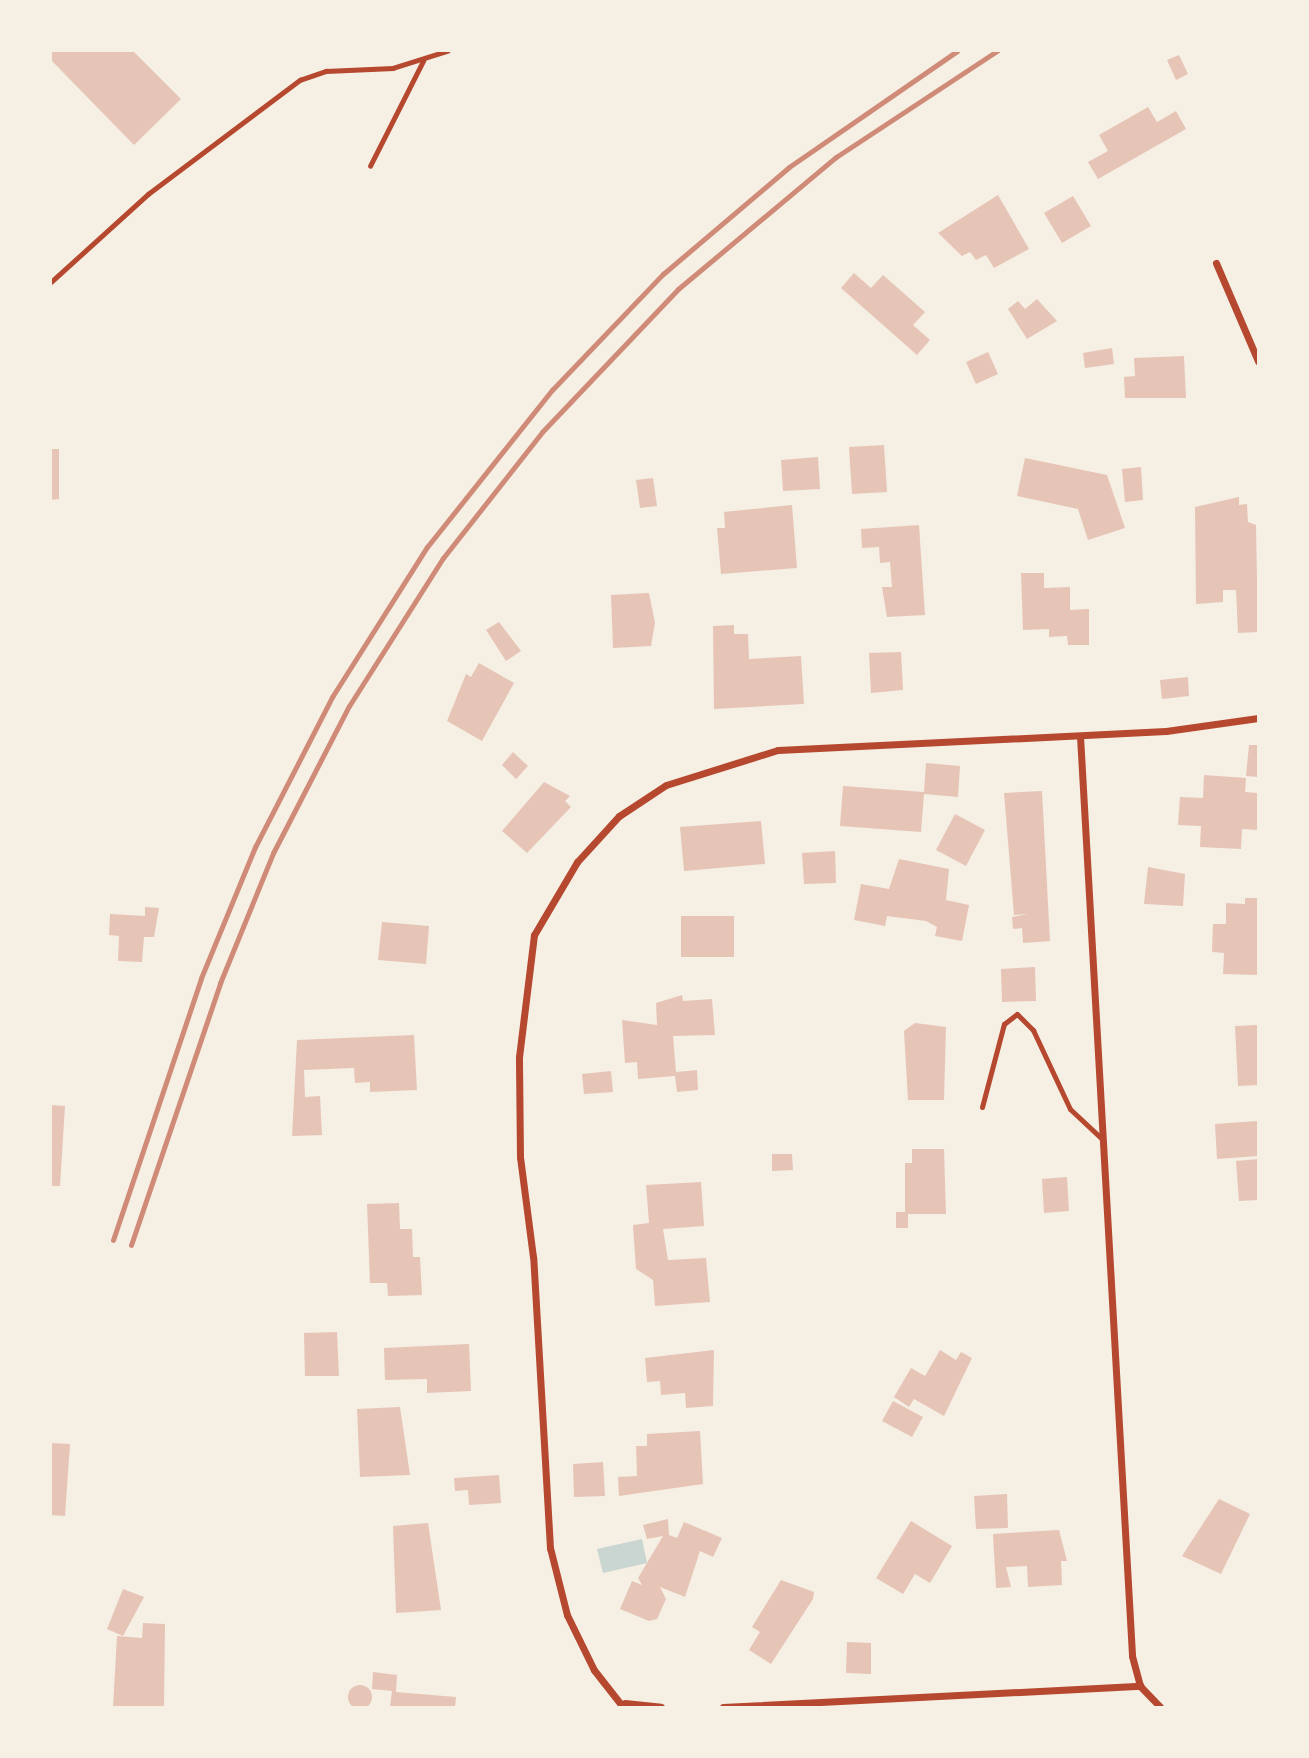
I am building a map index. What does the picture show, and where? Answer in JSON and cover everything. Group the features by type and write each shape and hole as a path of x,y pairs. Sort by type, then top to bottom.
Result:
{"street":[{"path":"1216,263 1258,361"},
{"path":"661,1707 624,1705 594,1670 567,1615 550,1548 533,1257 520,1157 519,1057 534,935 577,862 619,816 666,785 778,750 883,740 1080,737 1258,718"},
{"path":"1080,737 1116,1464 1140,1686 1160,1707"},
{"path":"723,1707 1140,1686"}],"lane":[{"path":"982,1107 1004,1024 1017,1014 1033,1030 1070,1109 1101,1138"}],"path":[{"path":"51,282 148,194 300,80 326,71 393,68 447,51"},
{"path":"370,166 423,61"}],"shaded area":[{"path":"642,1539 647,1563 603,1573 597,1549"}],"building":[{"path":"51,51 133,51 181,99 134,145 51,60"},
{"path":"1179,55 1188,74 1176,80 1167,60"},
{"path":"1148,107 1157,122 1176,111 1186,129 1098,179 1088,162 1108,151 1099,135"},
{"path":"998,195 1029,249 994,268 986,255 976,260 970,252 962,256 938,233"},
{"path":"1073,196 1091,226 1062,243 1044,213"},
{"path":"854,273 871,288 883,275 925,312 913,325 930,340 917,355 841,288"},
{"path":"1037,299 1057,321 1027,339 1008,309 1018,301 1025,309"},
{"path":"1112,348 1114,364 1085,368 1083,353"},
{"path":"988,352 998,374 976,384 966,362"},
{"path":"1184,356 1186,398 1125,398 1124,377 1135,376 1134,358"},
{"path":"884,445 887,492 852,494 849,447"},
{"path":"51,449 59,449 59,499 51,500"},
{"path":"818,457 820,489 783,491 781,460"},
{"path":"1025,458 1107,475 1125,528 1088,540 1078,509 1017,496"},
{"path":"1141,467 1143,500 1125,502 1122,469"},
{"path":"653,478 657,506 640,508 636,480"},
{"path":"1239,497 1239,505 1247,504 1248,522 1256,525 1258,632 1238,633 1236,590 1223,590 1223,602 1196,604 1195,507"},
{"path":"792,505 797,568 721,574 717,528 725,528 724,512"},
{"path":"919,525 925,615 887,617 882,587 892,587 890,562 880,563 879,547 862,548 861,529"},
{"path":"1021,573 1044,573 1044,588 1070,587 1070,610 1089,609 1089,645 1068,645 1067,636 1049,637 1049,629 1023,630"},
{"path":"649,593 655,623 651,646 613,648 611,595"},
{"path":"499,622 521,651 506,661 486,630"},
{"path":"734,625 734,634 748,634 749,659 801,656 804,704 714,709 713,626"},
{"path":"901,652 903,690 871,693 869,653"},
{"path":"479,663 514,683 482,741 447,721 466,674 471,677"},
{"path":"1188,677 1189,696 1162,699 1160,680"},
{"path":"1249,745 1258,745 1258,777 1246,776"},
{"path":"513,752 528,766 516,779 502,765"},
{"path":"926,763 960,766 958,797 924,794 921,832 840,826 843,786 924,792"},
{"path":"1204,775 1246,778 1245,792 1258,793 1258,830 1242,829 1241,849 1200,847 1201,826 1178,825 1180,797 1203,798"},
{"path":"544,782 570,796 565,801 571,807 527,853 502,831"},
{"path":"1042,791 1050,941 1023,943 1022,928 1013,929 1012,917 1028,914 1014,915 1004,793"},
{"path":"955,814 985,830 966,866 936,850"},
{"path":"761,821 765,864 684,871 680,827"},
{"path":"835,851 836,883 804,884 802,853"},
{"path":"899,859 949,869 946,900 969,905 962,941 935,936 937,927 926,921 887,916 885,926 854,920 861,884 889,889"},
{"path":"1148,867 1185,874 1183,906 1144,904"},
{"path":"1245,898 1258,898 1258,975 1223,974 1224,953 1212,952 1213,924 1226,924 1226,903 1245,904"},
{"path":"145,907 159,908 154,937 144,937 142,962 118,961 119,936 109,935 110,914 145,916"},
{"path":"681,916 734,916 734,957 681,957"},
{"path":"382,922 429,926 426,964 378,960"},
{"path":"1035,967 1036,1001 1002,1002 1001,969"},
{"path":"682,995 683,1001 712,999 715,1035 673,1036 676,1072 697,1070 698,1090 677,1092 675,1076 638,1079 637,1062 625,1063 622,1020 657,1025 656,1003"},
{"path":"915,1023 946,1027 944,1100 908,1100 904,1031"},
{"path":"1258,1025 1258,1085 1238,1086 1235,1026"},
{"path":"414,1035 417,1090 370,1092 370,1082 355,1083 354,1068 304,1070 305,1097 320,1096 322,1135 292,1136 297,1040"},
{"path":"611,1071 613,1092 584,1094 582,1074"},
{"path":"51,1105 65,1106 60,1186 51,1186"},
{"path":"1258,1121 1258,1156 1217,1159 1215,1124"},
{"path":"912,1149 944,1149 946,1214 908,1214 908,1228 896,1228 896,1212 905,1212 905,1163 912,1163"},
{"path":"772,1154 792,1154 793,1170 772,1171"},
{"path":"1258,1159 1258,1200 1239,1201 1236,1161"},
{"path":"1067,1177 1069,1211 1044,1213 1042,1179"},
{"path":"701,1182 704,1226 663,1229 668,1260 706,1258 710,1302 655,1306 653,1280 636,1269 633,1225 649,1223 646,1185"},
{"path":"399,1203 400,1229 412,1229 413,1257 420,1257 422,1295 388,1296 387,1283 370,1283 367,1204"},
{"path":"337,1332 339,1376 305,1376 304,1333"},
{"path":"469,1344 471,1391 427,1393 427,1379 385,1380 384,1348"},
{"path":"714,1350 713,1406 686,1408 685,1393 661,1395 660,1381 647,1382 645,1358"},
{"path":"940,1350 956,1360 961,1352 972,1358 944,1416 914,1399 909,1407 894,1397 911,1368 925,1376"},
{"path":"893,1401 923,1417 912,1437 882,1421"},
{"path":"400,1407 410,1475 360,1477 357,1409"},
{"path":"700,1431 703,1484 619,1496 618,1477 637,1476 636,1446 647,1446 647,1434"},
{"path":"51,1443 70,1444 65,1516 51,1515"},
{"path":"603,1462 605,1496 574,1497 573,1464"},
{"path":"499,1475 501,1503 469,1505 468,1490 455,1491 454,1478"},
{"path":"1007,1494 1008,1528 976,1529 974,1496"},
{"path":"1219,1499 1250,1514 1221,1574 1182,1556"},
{"path":"668,1519 669,1535 677,1538 684,1522 722,1538 713,1557 700,1551 685,1597 660,1587 666,1599 657,1619 649,1621 620,1609 632,1581 642,1585 638,1578 663,1536 647,1539 643,1525"},
{"path":"911,1521 952,1546 930,1583 915,1574 903,1594 876,1578"},
{"path":"428,1523 441,1610 396,1613 393,1526"},
{"path":"1059,1530 1067,1561 1061,1561 1062,1585 1028,1587 1027,1566 1006,1567 1011,1587 996,1588 993,1534"},
{"path":"781,1580 814,1592 813,1599 771,1664 749,1650 760,1632 752,1627"},
{"path":"123,1589 144,1597 123,1636 107,1629"},
{"path":"143,1623 165,1624 164,1707 113,1707 117,1636 142,1638"},
{"path":"847,1642 871,1643 871,1674 846,1673"},
{"path":"373,1672 397,1675 396,1692 456,1697 455,1707 390,1707 392,1691 372,1689"},
{"path":"360,1685 368,1689 372,1697 368,1705 360,1709 352,1705 348,1697 352,1689"}],"railway":[{"path":"113,1240 201,978 255,847 332,697 427,547 552,390 663,274 789,167 957,51"},
{"path":"131,1245 220,983 273,853 349,706 443,558 542,432 678,289 836,157 997,51"}]}
